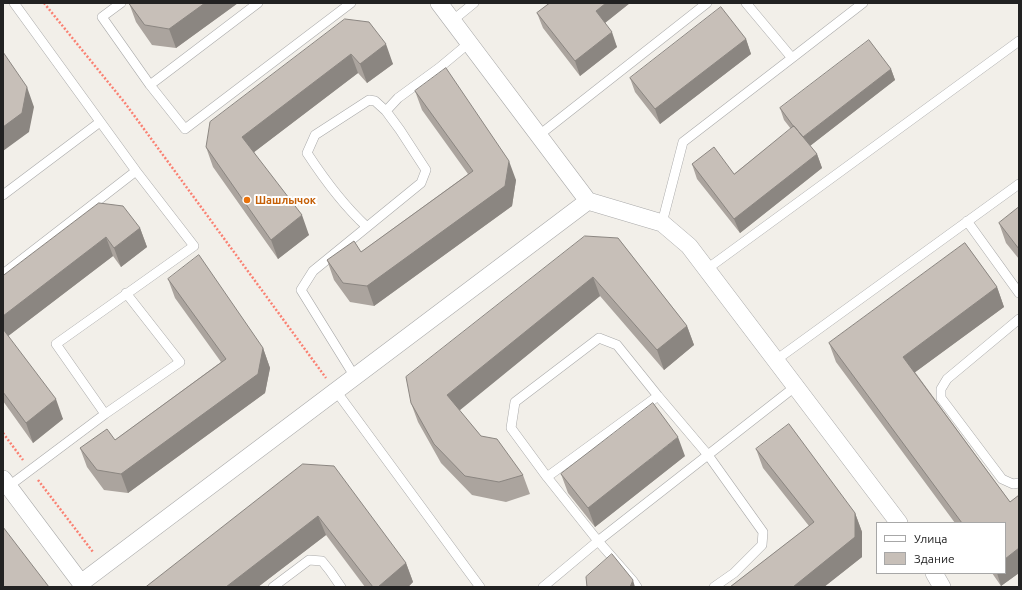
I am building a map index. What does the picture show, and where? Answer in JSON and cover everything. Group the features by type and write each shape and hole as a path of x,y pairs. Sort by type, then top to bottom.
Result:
{"street":[{"path":"438,3 588,202 662,223 689,246 898,522"},
{"path":"6,482 82,585 103,566 588,202"},
{"path":"935,574 942,587"}],"lane":[{"path":"14,3 136,171 194,246 56,344 105,414"},
{"path":"121,3 102,17 150,85 185,130 351,3"},
{"path":"150,85 258,3"},
{"path":"452,21 474,3"},
{"path":"538,136 706,3"},
{"path":"746,3 792,58"},
{"path":"662,223 683,142 863,3"},
{"path":"707,269 1019,41"},
{"path":"386,111 398,98 439,68 469,43"},
{"path":"355,377 301,290 314,270 367,227 421,183 426,170 386,111 375,101 369,100 315,135 307,153 353,214 367,227"},
{"path":"3,195 100,122"},
{"path":"3,274 136,171"},
{"path":"776,360 1019,184"},
{"path":"967,221 1019,293"},
{"path":"6,482 30,470 105,414 180,362 126,293"},
{"path":"1019,319 947,379 941,389 941,398 1002,479 1013,484 1019,483"},
{"path":"637,587 547,477 511,428 515,402 599,338 617,345 708,455 763,532 762,545 734,573 714,587"},
{"path":"543,587 598,541 796,386"},
{"path":"336,391 480,587"},
{"path":"547,477 658,396"},
{"path":"273,587 309,560 322,561 341,587"}],"path":[{"path":"44,3 129,109 336,391"},
{"path":"3,433 103,566"}],"building":[{"path":"129,3 205,3 169,29 145,25"},
{"path":"550,3 606,3 596,11 612,32 575,61 537,13"},
{"path":"721,7 746,39 655,109 630,78"},
{"path":"345,19 369,22 386,44 360,64 351,54 242,137 302,215 271,240 206,147 210,122"},
{"path":"869,40 891,69 803,137 780,108"},
{"path":"3,52 27,87 22,113 3,127"},
{"path":"446,68 509,161 505,186 367,286 343,283 327,260 354,241 361,252 473,171 415,91"},
{"path":"794,126 817,154 734,219 692,164 714,147 734,174"},
{"path":"99,203 123,206 140,228 114,248 106,237 3,316 3,276"},
{"path":"1019,207 1019,249 999,223"},
{"path":"585,236 618,238 687,326 657,350 593,277 447,395 481,436 497,439 523,475 499,482 465,476 434,444 411,403 406,377"},
{"path":"965,243 997,287 903,357 1010,502 1019,495 1019,548 1006,558 1006,522 961,522 829,343"},
{"path":"199,255 263,348 258,374 121,474 97,470 80,448 107,429 115,440 226,359 168,279"},
{"path":"3,329 56,399 26,423 3,392"},
{"path":"653,403 678,437 588,508 561,474"},
{"path":"789,424 855,513 855,537 793,587 730,587 814,522 756,449"},
{"path":"303,464 334,466 406,563 378,587 373,587 318,516 226,587 146,587"},
{"path":"3,527 49,587 3,587"},
{"path":"612,554 633,580 630,587 587,587 586,577"}],"place":[{"name":"Шашлычок","path":"247,200"}]}
